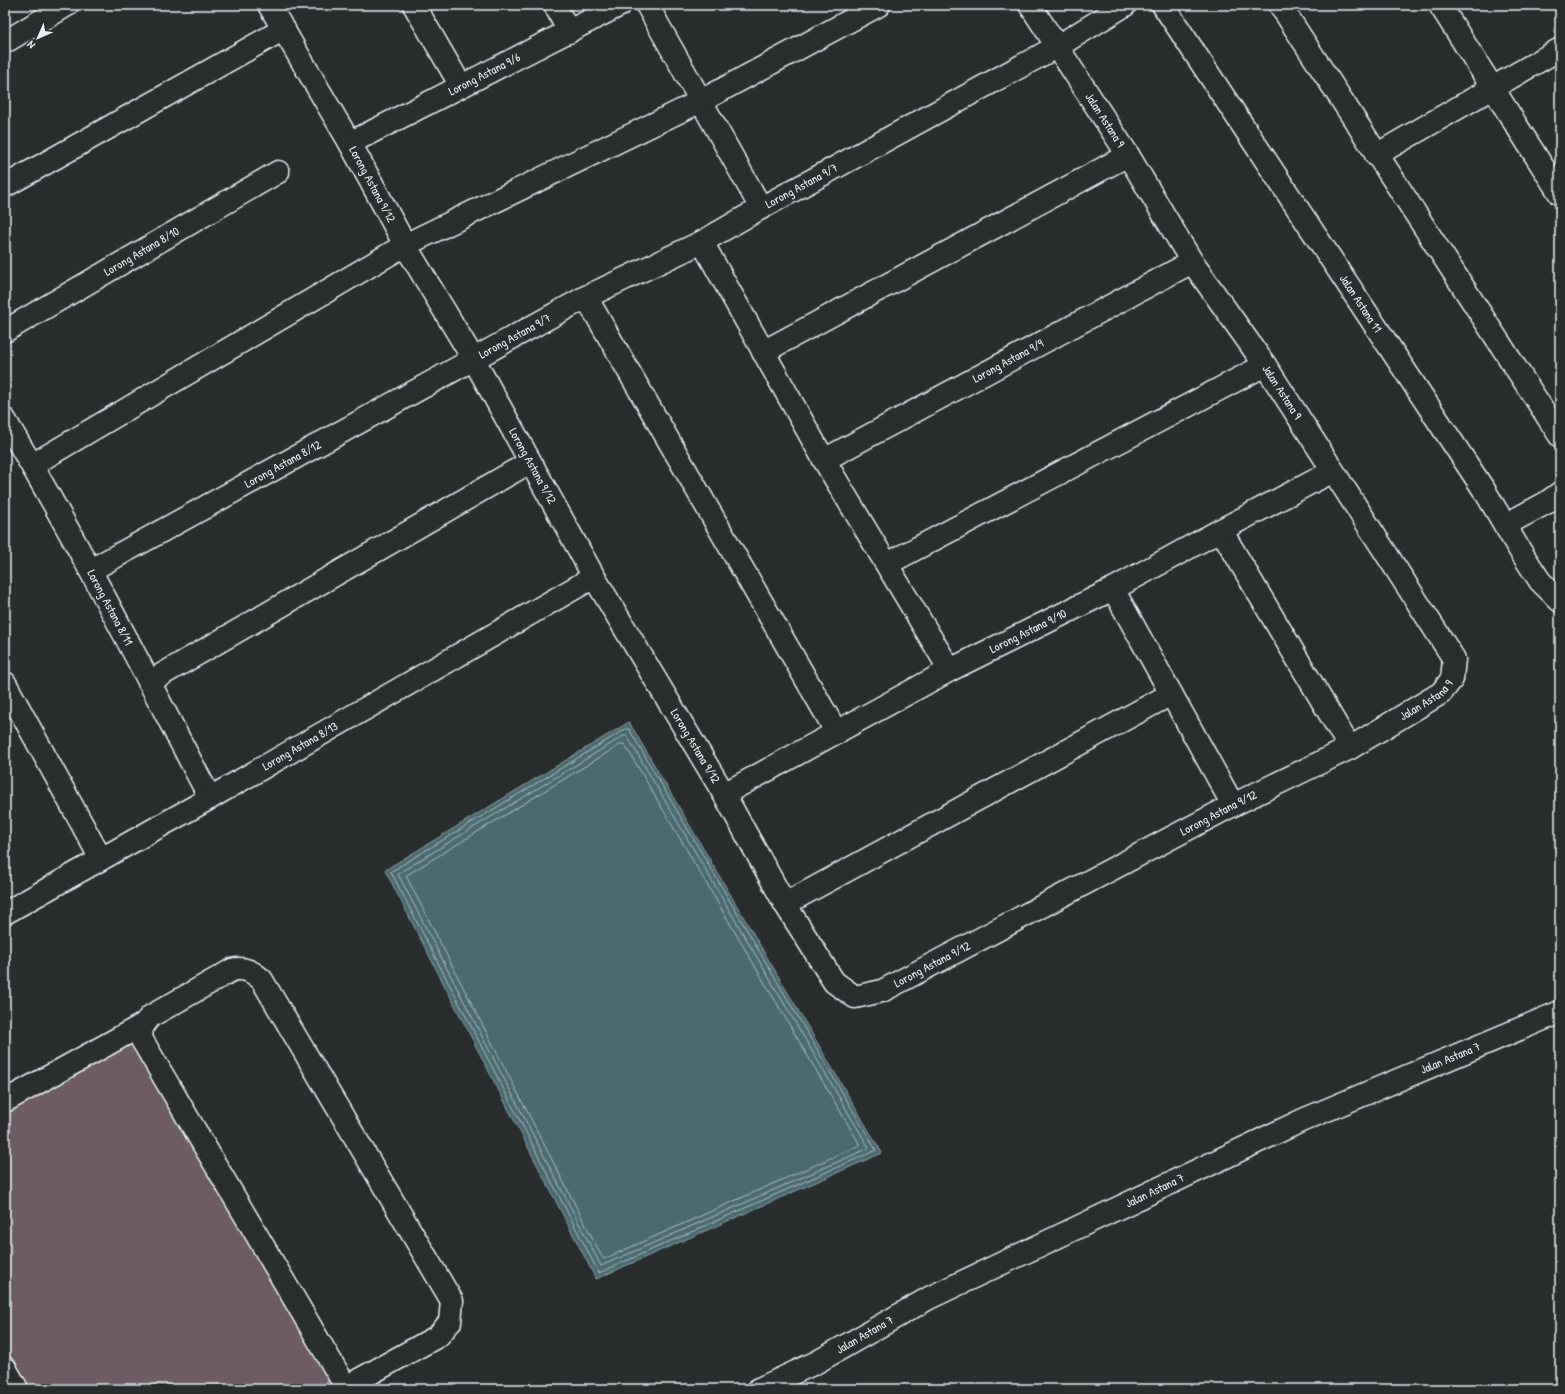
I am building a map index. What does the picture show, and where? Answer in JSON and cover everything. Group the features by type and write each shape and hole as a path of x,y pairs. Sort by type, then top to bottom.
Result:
{"street":[{"path":"5,42 67,5"},
{"name":"Lorong Astana 9/12","path":"269,5 350,143 405,245 474,360 594,577 724,794 785,904 834,982 855,996 882,991 1233,805 1350,748"},
{"path":"414,5 461,86"},
{"path":"555,5 569,32"},
{"name":"Lorong Astana 9/6","path":"350,143 620,5"},
{"path":"647,5 762,208"},
{"path":"32,465 405,245 701,101 879,5"},
{"name":"Jalan Astana 9","path":"1030,5 1128,155 1192,262 1265,365 1454,658 1452,679 1441,693 1350,748"},
{"name":"Lorong Astana 9/7","path":"474,360 586,297 702,242 1058,46 1125,5"},
{"name":"Jalan Astana 11","path":"1163,5 1486,492 1540,581 1560,601"},
{"path":"1280,5 1376,155 1560,436"},
{"path":"1440,5 1560,194"},
{"path":"5,186 284,29"},
{"path":"1376,155 1560,49"},
{"path":"763,352 1128,155"},
{"name":"Lorong Astana 8/10","path":"5,331 278,172"},
{"path":"702,242 824,460 950,670"},
{"name":"Lorong Astana 9/9","path":"824,460 1192,262"},
{"path":"586,297 837,733"},
{"name":"Lorong Astana 8/12","path":"91,570 474,360"},
{"path":"887,564 1265,365"},
{"name":"Lorong Astana 8/11","path":"5,420 91,570 210,798"},
{"path":"149,682 530,462"},
{"name":"Lorong Astana 9/10","path":"724,794 950,670 1113,590 1221,530 1333,471"},
{"path":"1505,525 1546,503 1560,493"},
{"path":"1221,530 1350,748"},
{"name":"Lorong Astana 8/13","path":"5,913 210,798 594,577"},
{"path":"1113,590 1233,805"},
{"path":"5,683 101,859"},
{"path":"785,904 1172,694"},
{"path":"240,968 248,970 262,980 452,1302 450,1322 438,1336 344,1388 145,1048 140,1032 144,1024 151,1016 232,970 240,968"},
{"name":"Jalan Astana 7","path":"759,1389 817,1362 928,1298 1303,1120 1560,1012"},
{"path":"5,1101 144,1024"},
{"path":"5,1368 17,1389"}],"water":[{"path":"629,722 882,1153 596,1279 385,870"}],"building":[{"path":"136,1038 333,1379 315,1389 22,1389 5,1359 5,1114"}]}
